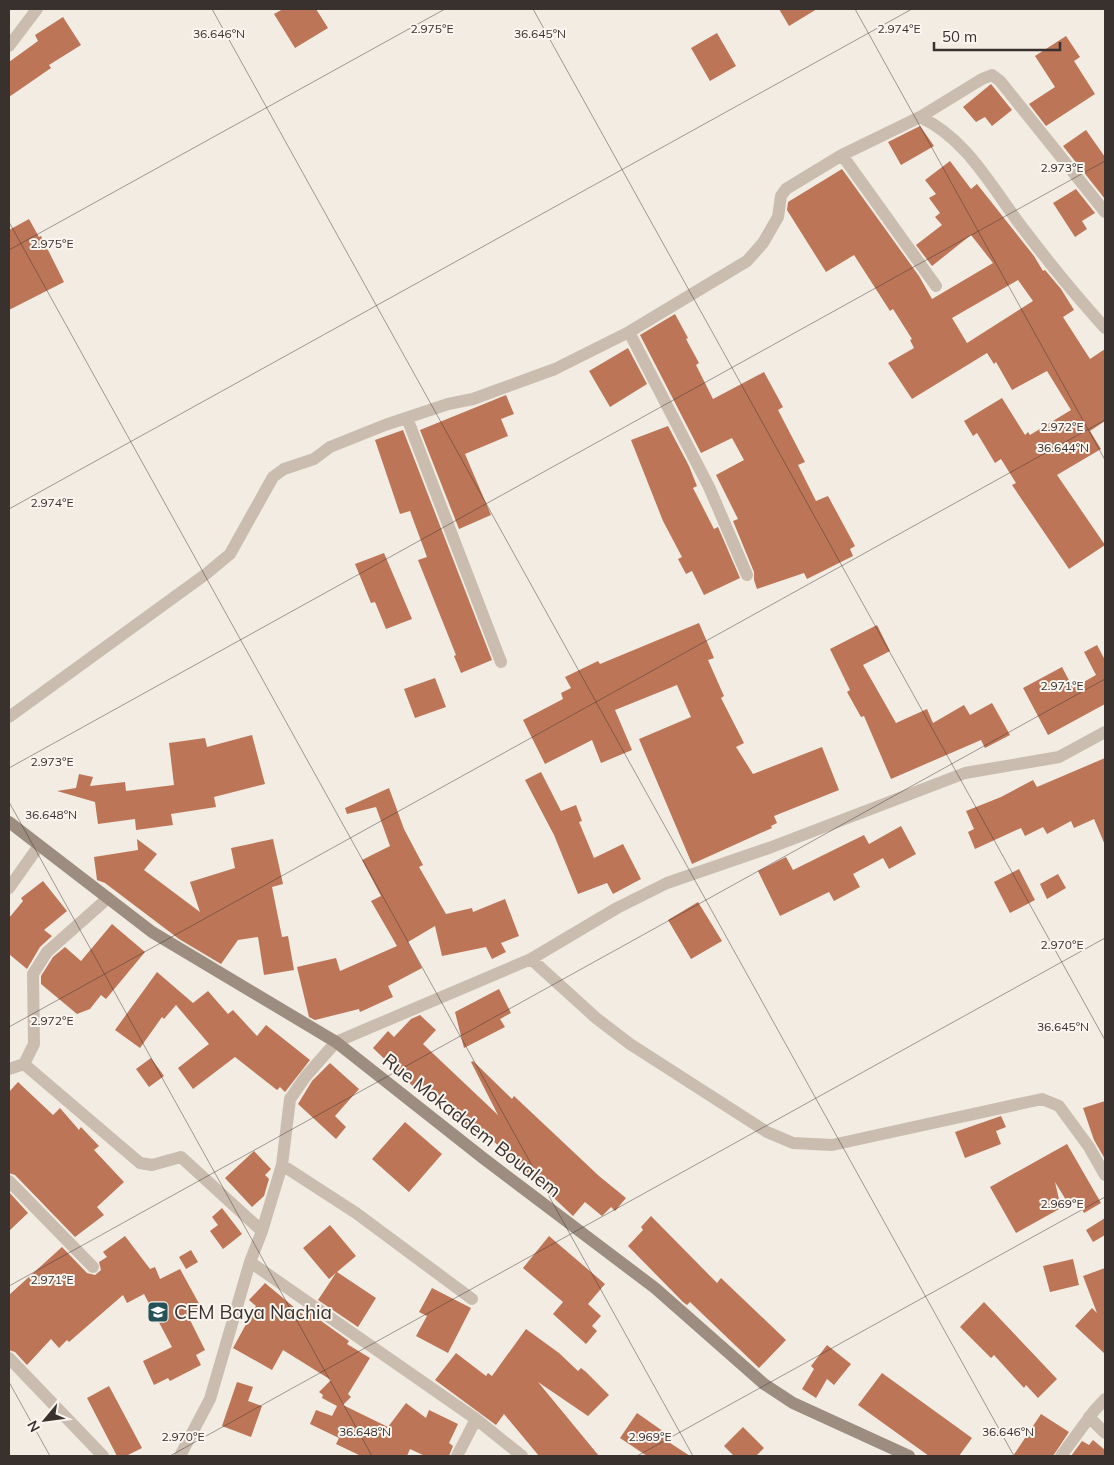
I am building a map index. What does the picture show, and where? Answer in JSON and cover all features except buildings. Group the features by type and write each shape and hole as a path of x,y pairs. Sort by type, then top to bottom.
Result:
{"street":[{"path":"9,46 37,9"},
{"path":"9,717 206,574 230,554 273,477 284,469 314,459 330,447 407,418 448,404 473,399 556,368 629,332 748,261 763,243 778,217 780,196 786,190 842,155 920,117 974,83 992,75 1000,81 1105,212"},
{"path":"920,117 938,126 958,142 1026,232 1105,328"},
{"path":"842,155 936,286"},
{"path":"629,332 709,487 747,575"},
{"path":"407,418 501,662"},
{"path":"180,1456 210,1399 250,1262 262,1231 282,1165 290,1099 306,1076 336,1042 531,959 617,908 667,883 769,848 965,773 1059,757 1105,732"},
{"name":"Rue Mokaddem Boualem","path":"9,822 38,847 152,932 336,1042 483,1158 655,1288 764,1384 793,1403 909,1456"},
{"path":"9,888 38,847"},
{"path":"9,1070 24,1064 34,1044 33,974 47,952 108,898"},
{"path":"531,959 596,1018 630,1044 767,1132 793,1143 832,1145 1042,1099 1059,1106 1089,1147 1105,1174"},
{"path":"24,1064 140,1164 152,1165 181,1157 262,1231"},
{"path":"282,1165 356,1213 472,1299"},
{"path":"9,1181 93,1268"},
{"path":"250,1262 476,1419 522,1456"},
{"path":"9,1358 103,1456"},
{"path":"1061,1456 1105,1399"},
{"path":"1090,1416 1105,1433"},
{"path":"457,1456 476,1419"}],"place":[{"name":"CEM Baya Nachia","path":"158,1312"}]}
